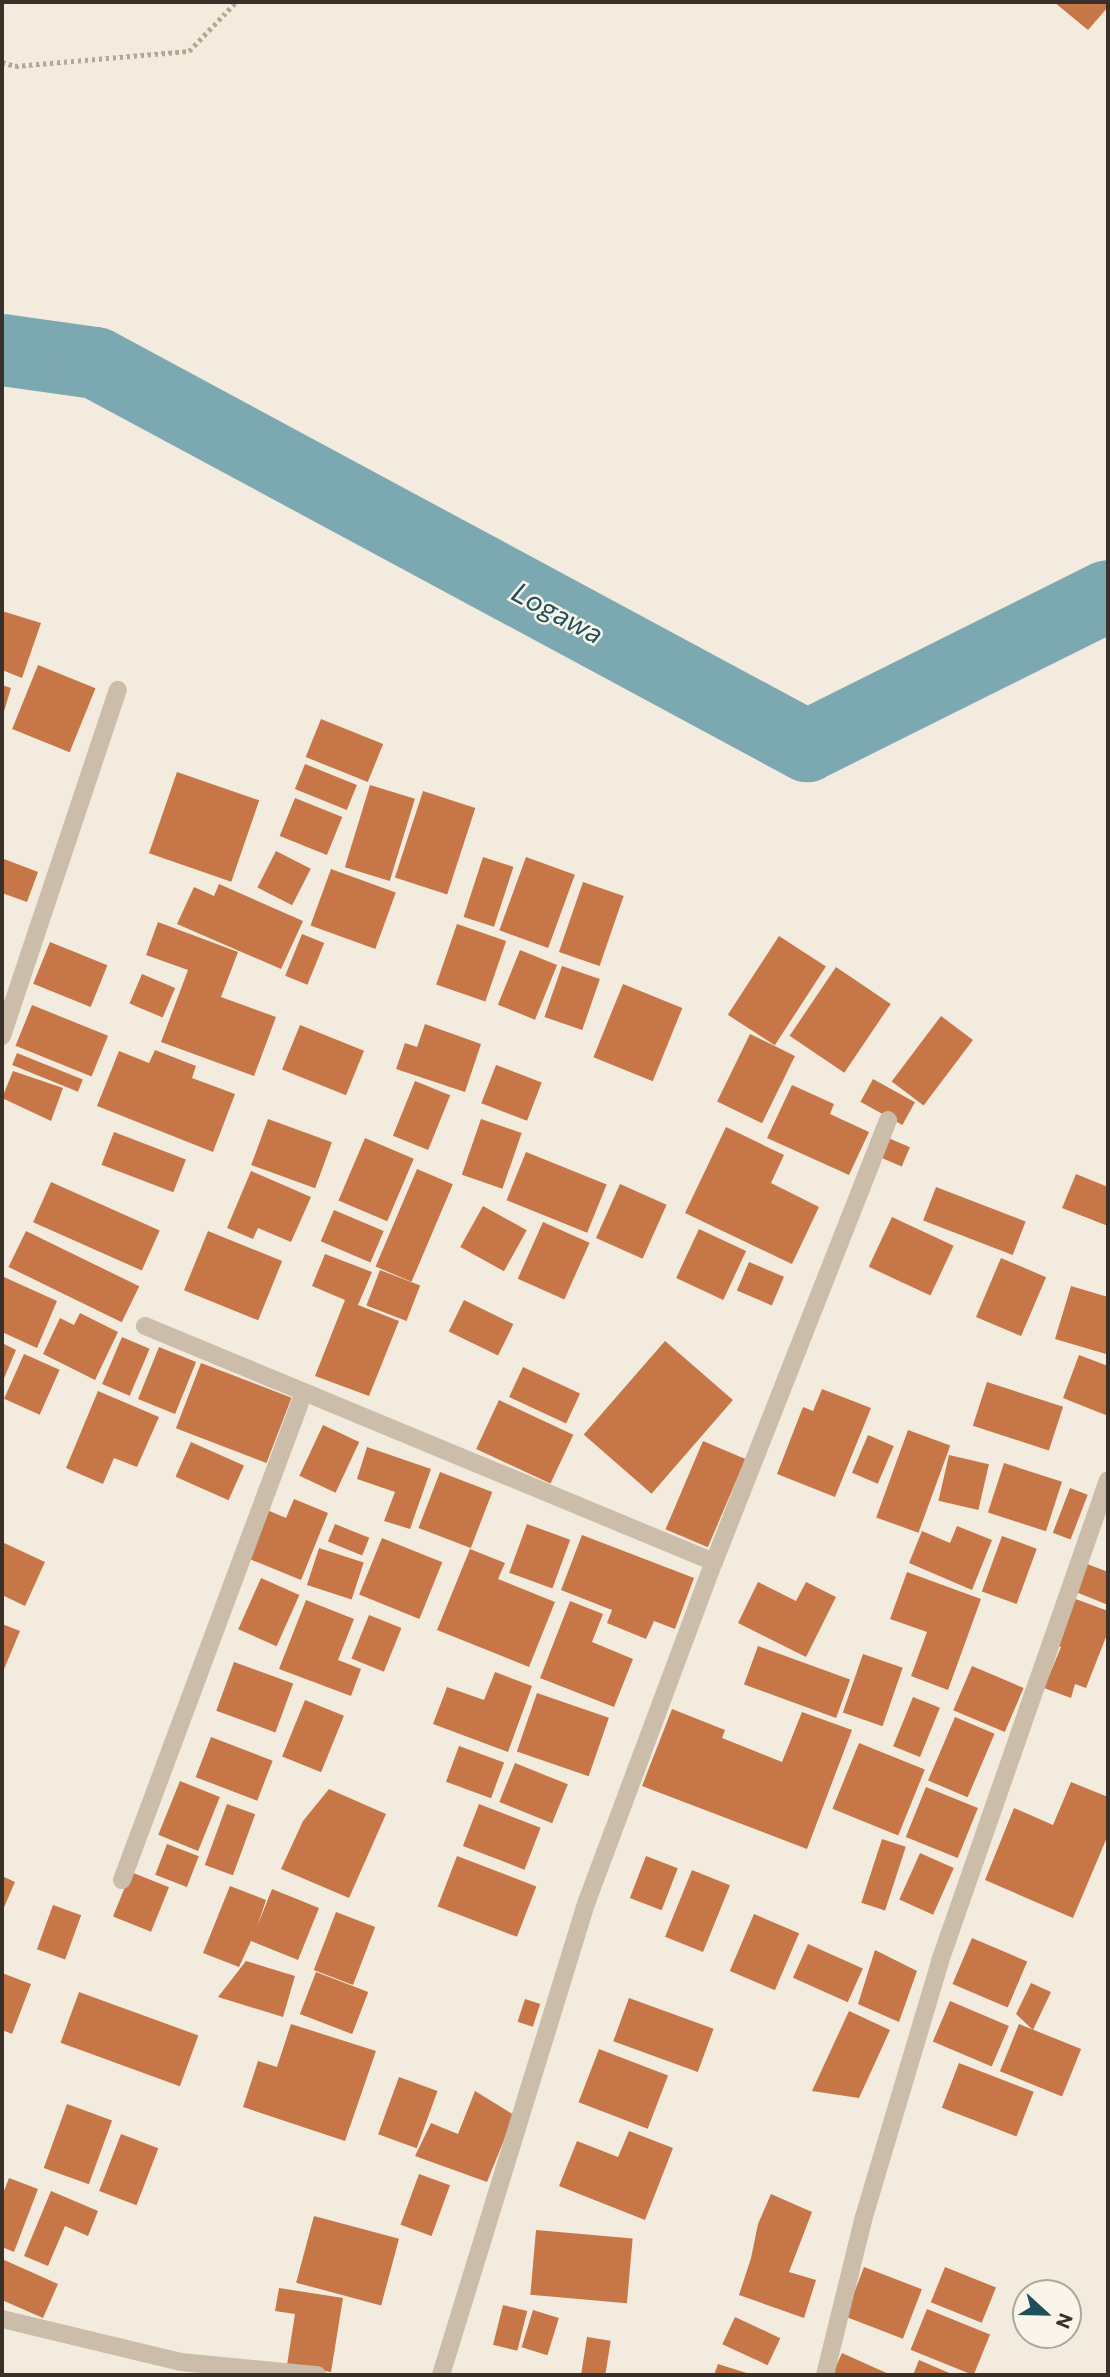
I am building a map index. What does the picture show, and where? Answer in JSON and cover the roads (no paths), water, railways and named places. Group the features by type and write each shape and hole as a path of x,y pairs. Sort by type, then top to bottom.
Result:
{"street":[{"path":"2,1036 118,690"},
{"path":"441,2375 587,1901 714,1562 888,1120"},
{"path":"145,1326 714,1562"},
{"path":"122,1880 304,1392"},
{"path":"825,2375 863,2220 940,1961 1108,1480"},
{"path":"2,2319 180,2362 317,2375"}],"waterway":[{"name":"Logawa","path":"2,350 96,363 807,746 1108,596"}]}
